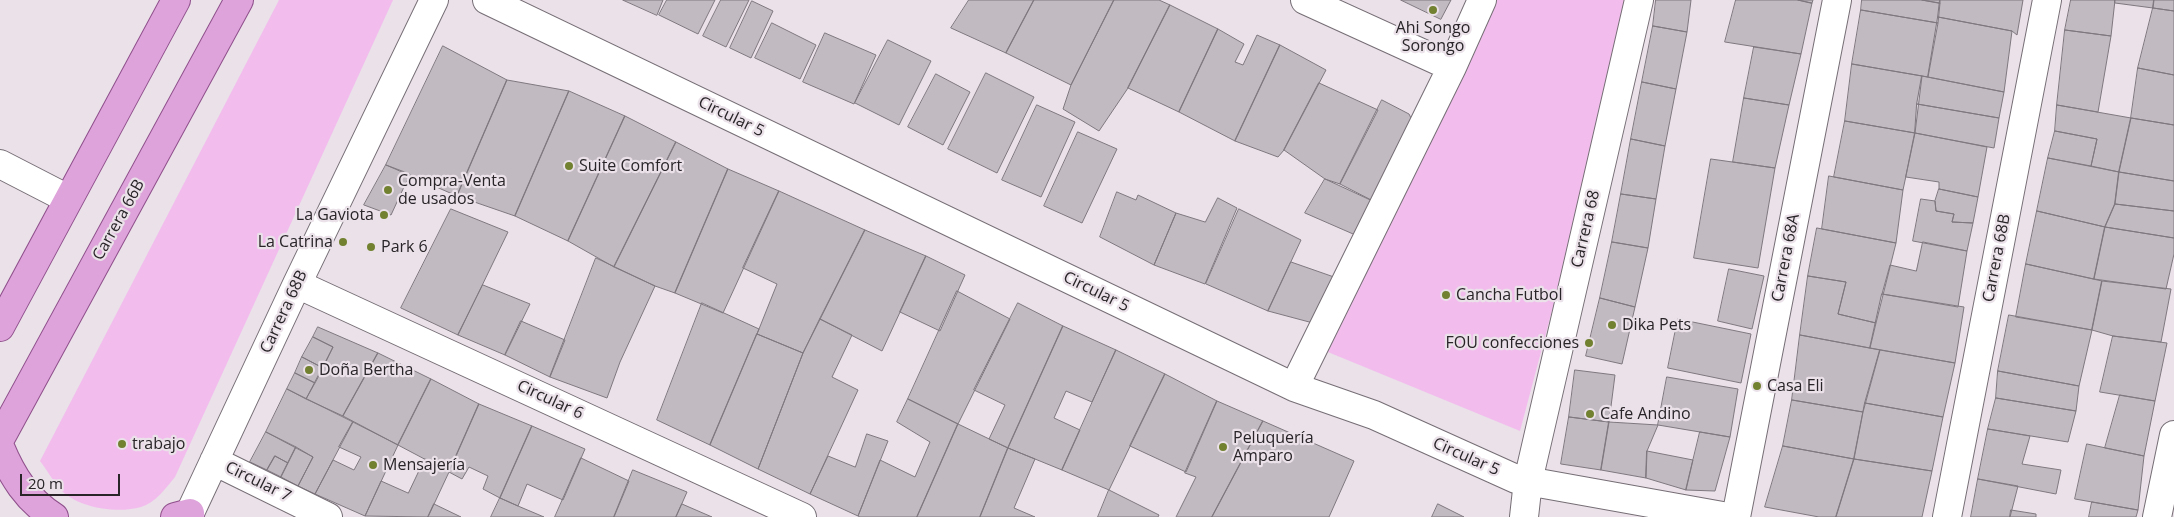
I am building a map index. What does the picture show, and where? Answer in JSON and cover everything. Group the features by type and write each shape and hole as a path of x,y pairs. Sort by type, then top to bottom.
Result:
{"main road":[{"path":"0,327 176,0"},
{"name":"Carrera 66B","path":"0,439 238,0"},
{"path":"0,447 18,484 38,506 54,517"}],"street":[{"name":"Carrera 68B","path":"184,516 214,461 296,284 434,0"},
{"name":"Circular 5","path":"487,0 1294,386 1374,415 1516,479 1728,517"},
{"path":"1305,0 1452,67"},
{"path":"1294,386 1452,67 1482,0"},
{"name":"Carrera 68","path":"1524,517 1528,481 1639,0"},
{"name":"Carrera 68A","path":"1736,517 1837,0"},
{"name":"Carrera 68B","path":"1947,517 2047,0"},
{"path":"0,164 68,200"},
{"name":"Circular 6","path":"296,284 802,517"},
{"path":"2157,517 2174,436"},
{"name":"Circular 7","path":"214,461 328,517"}],"shaded area":[{"path":"279,0 393,0 175,477 156,499 141,507 121,510 98,508 76,501 60,489 40,461"},
{"path":"1494,0 1628,0 1562,273 1520,431 1323,350"}],"building":[{"path":"623,0 663,0 657,15"},
{"path":"667,0 715,0 698,34 659,15"},
{"path":"721,0 749,0 726,47 703,36"},
{"path":"969,0 1034,0 1006,53 951,28"},
{"path":"1034,0 1114,0 1071,85 1006,53"},
{"path":"1114,0 1159,0 1170,5 1128,88 1099,131 1063,109 1071,85"},
{"name":"Ahi Songo Sorongo","path":"1401,0 1451,0 1441,19"},
{"path":"1656,0 1691,0 1687,32 1653,26"},
{"path":"1736,0 1798,0 1812,3 1801,54 1725,42"},
{"path":"1798,0 1813,0 1812,3"},
{"path":"1862,0 1922,0 1940,3 1938,23 1861,10"},
{"path":"1922,0 1940,0 1940,3"},
{"path":"1940,0 2023,0 2017,35 2012,31 1938,17"},
{"path":"2071,0 2115,0 2111,36 2065,30"},
{"path":"2115,0 2154,0 2153,8 2115,3"},
{"path":"2154,0 2174,0 2174,11 2153,8"},
{"path":"752,1 773,11 751,58 730,48"},
{"path":"1170,5 1218,29 1179,112 1128,88"},
{"path":"2153,8 2174,11 2174,75 2138,68"},
{"path":"1861,10 1938,23 1928,77 1852,64"},
{"path":"1938,17 2012,31 2004,92 1928,77"},
{"path":"772,23 816,45 800,79 755,58"},
{"path":"1653,26 1687,32 1676,89 1642,82"},
{"path":"1218,29 1244,44 1235,62 1243,65 1257,35 1280,45 1235,141 1179,112"},
{"path":"2065,30 2111,36 2098,112 2057,105"},
{"path":"825,33 876,55 854,104 803,82"},
{"path":"888,40 931,61 899,125 855,103"},
{"path":"1280,45 1326,70 1284,150 1278,157 1235,141"},
{"path":"443,46 507,80 457,196 386,165"},
{"path":"1754,47 1801,54 1789,105 1744,98"},
{"path":"1852,64 1922,76 1915,133 1845,121"},
{"path":"2138,68 2174,75 2174,125 2131,118"},
{"path":"986,73 1034,97 997,173 948,149"},
{"path":"936,74 970,92 943,145 908,127"},
{"path":"1922,76 2004,92 1999,118 1917,104"},
{"path":"507,80 569,91 515,216 457,196"},
{"path":"1642,82 1676,89 1665,146 1631,139"},
{"path":"1319,83 1378,110 1340,184 1325,179 1284,150"},
{"name":"Suite Comfort","path":"569,91 625,116 568,241 515,216"},
{"path":"1744,98 1789,105 1775,168 1733,162"},
{"path":"1382,100 1409,114 1414,124 1379,204 1340,184"},
{"path":"1917,104 1999,118 1994,148 1915,133"},
{"path":"1037,105 1075,122 1041,197 1002,180"},
{"path":"2057,105 2131,118 2119,172 2091,166 2097,139 2055,131"},
{"path":"625,116 676,142 614,267 568,241"},
{"path":"2131,118 2174,125 2174,181 2119,172"},
{"path":"1845,121 1915,133 1903,190 1834,177"},
{"path":"2055,131 2097,139 2091,166 2048,158"},
{"path":"1078,132 1117,149 1082,223 1044,206"},
{"path":"1915,133 1987,147 1978,197 1939,189 1939,182 1906,177"},
{"path":"1631,139 1665,146 1656,199 1621,194"},
{"path":"676,142 728,169 675,293 614,267"},
{"path":"2048,158 2119,172 2115,204 2105,227 2037,211"},
{"path":"1711,159 1775,168 1758,268 1694,258"},
{"name":"Compra-Venta de usados","path":"386,165 410,174 391,215 364,205"},
{"path":"728,169 779,191 723,313 675,293"},
{"path":"2119,172 2174,181 2174,211 2115,204"},
{"path":"1829,176 1903,190 1896,243 1822,229"},
{"path":"1325,179 1379,204 1360,237 1305,213"},
{"path":"1939,189 1978,197 1973,223 1952,222 1954,214 1936,211 1935,201"},
{"path":"779,191 865,230 803,353 757,334 777,284 743,268"},
{"path":"1117,192 1136,200 1138,195 1176,213 1154,265 1100,237"},
{"path":"1621,194 1656,199 1648,248 1612,242"},
{"path":"1218,198 1237,208 1205,284 1154,265 1176,213 1205,222"},
{"path":"1921,199 1935,201 1936,211 1954,214 1952,222 1973,223 1967,251 1913,241"},
{"path":"2115,204 2174,211 2174,238 2105,227"},
{"path":"451,209 508,232 458,335 401,308"},
{"path":"1239,209 1301,240 1268,311 1206,284"},
{"path":"2037,211 2105,227 2094,279 2026,264"},
{"path":"2105,227 2174,238 2174,254 2166,289 2094,279"},
{"path":"1817,228 1896,243 1876,323 1838,314 1846,282 1808,276"},
{"path":"865,230 926,256 882,351 820,319"},
{"path":"1612,242 1648,248 1635,307 1600,298"},
{"path":"1923,242 1967,251 1958,307 1882,294 1890,265 1916,271"},
{"path":"926,256 965,275 940,331 900,312"},
{"path":"596,258 655,286 620,362 607,398 550,377"},
{"path":"1291,262 1334,277 1313,323 1268,311"},
{"path":"2026,264 2102,281 2092,330 2016,317"},
{"path":"1729,269 1764,276 1752,329 1718,321"},
{"path":"1808,276 1846,282 1838,314 1876,323 1870,348 1800,335"},
{"path":"2102,281 2171,289 2161,342 2113,336 2092,330"},
{"path":"483,285 530,304 505,355 458,335"},
{"path":"957,291 1010,319 958,424 908,399"},
{"path":"1882,294 1964,307 1955,363 1870,348"},
{"name":"Dika Pets","path":"1600,298 1635,307 1622,364 1586,356"},
{"path":"702,303 759,329 710,445 657,420"},
{"path":"1018,303 1063,326 1008,448 989,439 1005,405 974,390"},
{"path":"2009,315 2092,330 2079,386 1998,371"},
{"path":"820,319 852,335 832,377 858,390 810,494 758,469 803,353"},
{"path":"1678,319 1751,334 1741,383 1668,368"},
{"path":"521,321 565,340 550,377 505,355"},
{"path":"1063,326 1116,350 1092,402 1066,391 1054,418 1080,430 1062,470 1008,448"},
{"path":"318,327 378,353 343,416 306,399 333,347 313,337"},
{"path":"757,334 803,353 758,469 710,445"},
{"path":"1800,335 1880,350 1863,412 1792,400"},
{"path":"2113,336 2167,343 2155,401 2100,392"},
{"path":"313,337 333,347 323,368 302,357"},
{"path":"1116,350 1165,374 1109,490 1062,470"},
{"path":"1880,350 1955,363 1943,417 1865,403"},
{"path":"378,353 431,379 398,445 343,416"},
{"name":"Doña Bertha","path":"302,357 323,368 315,383 295,373"},
{"path":"1575,370 1615,375 1609,422 1569,417"},
{"path":"1998,371 2079,386 2076,411 1996,398"},
{"path":"295,373 315,383 306,399 287,389"},
{"path":"1165,374 1217,401 1186,472 1130,446"},
{"path":"1667,377 1738,389 1730,437 1658,425"},
{"path":"431,379 479,404 449,472 398,445"},
{"path":"287,389 353,422 315,494 298,486 313,457 266,432"},
{"path":"2120,395 2155,401 2144,456 2105,448"},
{"path":"1996,398 2076,411 2068,442 1988,429"},
{"path":"908,399 958,424 917,517 860,517 858,516 880,460 915,477 930,442 897,422"},
{"path":"1792,400 1863,412 1854,459 1783,446"},
{"name":"Peluquería Amparo","path":"1217,401 1263,421 1212,517 1176,517 1196,477 1185,473"},
{"path":"1865,403 1943,417 1932,471 1854,459"},
{"path":"479,404 532,426 500,498 483,489 488,476 469,467 462,479 449,472"},
{"path":"1569,417 1609,422 1601,470 1561,464"},
{"path":"1263,421 1354,461 1329,517 1212,517"},
{"name":"Mensajería","path":"353,422 398,445 365,516 315,494 333,460 354,470 361,457 339,447"},
{"path":"1609,422 1658,425 1647,451 1646,478 1601,470"},
{"path":"958,424 1008,448 980,517 917,517"},
{"path":"532,426 585,449 563,500 527,484 518,506 500,498"},
{"path":"1988,429 2030,436 2022,464 2061,470 2056,494 1978,479"},
{"path":"266,432 296,447 288,463 275,456 267,470 250,462"},
{"path":"1700,432 1730,437 1715,491 1686,490"},
{"path":"867,434 888,441 858,516 810,494 828,456 855,467"},
{"path":"2087,444 2144,456 2138,510 2075,499"},
{"path":"1783,446 1854,459 1836,517 1819,517 1765,507"},
{"path":"296,447 313,457 298,486 281,477"},
{"path":"1008,448 1035,459 1014,508 1035,517 980,517"},
{"path":"1647,451 1693,460 1686,490 1646,478"},
{"path":"275,456 288,463 281,477 267,470"},
{"path":"581,458 629,481 614,517 555,517"},
{"path":"425,459 449,472 428,517 365,516 381,481 408,493"},
{"path":"1854,459 1932,471 1922,517 1836,517"},
{"path":"633,470 687,492 676,517 614,517"},
{"path":"1978,479 2018,486 2010,517 1971,517"},
{"path":"1109,490 1159,515 1158,517 1098,517"},
{"path":"500,498 518,506 544,517 491,517"},
{"path":"2092,502 2138,510 2136,517 2089,517"},
{"path":"434,504 461,517 428,517"},
{"path":"682,504 712,517 676,517"},
{"path":"1438,504 1464,517 1432,517"},
{"path":"2011,510 2036,514 2036,517 2010,517"}],"place":[{"name":"Ahi Songo Sorongo","path":"1433,10"},
{"name":"Suite Comfort","path":"569,166"},
{"name":"Compra-Venta de usados","path":"388,190"},
{"name":"La Gaviota","path":"384,215"},
{"name":"La Catrina","path":"343,242"},
{"name":"Park 6","path":"371,247"},
{"name":"Cancha Futbol","path":"1446,295"},
{"name":"Dika Pets","path":"1612,325"},
{"name":"FOU confecciones","path":"1589,343"},
{"name":"Doña Bertha","path":"309,370"},
{"name":"Casa Eli","path":"1757,386"},
{"name":"Cafe Andino","path":"1590,414"},
{"name":"trabajo","path":"122,444"},
{"name":"Peluquería Amparo","path":"1223,447"},
{"name":"Mensajería","path":"373,465"}]}
